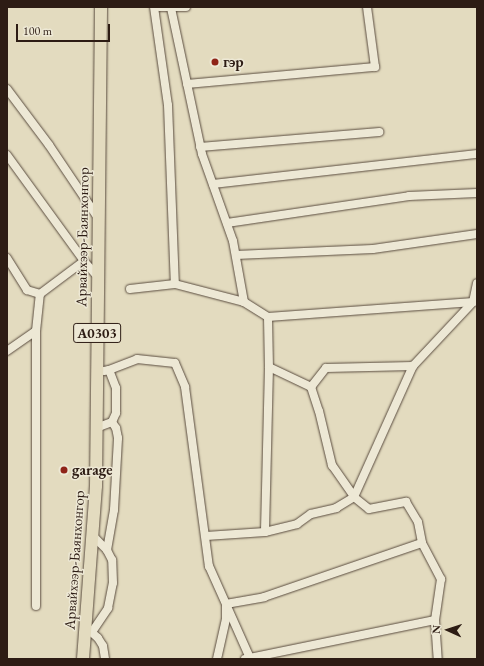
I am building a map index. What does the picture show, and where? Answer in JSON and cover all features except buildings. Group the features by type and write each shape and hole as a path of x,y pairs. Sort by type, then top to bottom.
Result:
{"highway":[{"name":"Арвайхээр-Баянхонгор","path":"83,659 89,630 92,535 96,486 96,428 103,371 98,277 101,7"}],"street":[{"path":"154,7 168,105 175,284"},
{"path":"159,7 186,7"},
{"path":"187,84 375,67 367,7"},
{"path":"172,8 200,146 227,223 236,255 244,302"},
{"path":"7,89 49,144 98,218"},
{"path":"200,146 379,132"},
{"path":"213,184 477,154"},
{"path":"7,156 84,261 98,277"},
{"path":"227,223 409,196 477,192"},
{"path":"236,255 373,249 477,234"},
{"path":"7,258 27,290 40,294"},
{"path":"36,606 36,331 40,294 84,261"},
{"path":"206,536 265,532 297,524 311,514 336,508 354,497 413,366 473,302 477,283"},
{"path":"130,289 175,284 244,302 268,317 473,302"},
{"path":"265,532 269,367 268,317"},
{"path":"7,351 36,331"},
{"path":"96,428 112,422 116,413 116,388 103,371 137,359 175,363 186,387 209,566 226,604 247,658 435,620"},
{"path":"311,387 326,368 413,366"},
{"path":"269,367 311,387 320,411 332,465 354,497 370,508 406,502 418,522 422,542 441,580 435,620 438,659"},
{"path":"107,550 114,510 118,438 116,428 112,422"},
{"path":"92,535 107,550 112,560 112,583 108,608 89,630 103,646 105,659"},
{"path":"226,604 264,597 422,542"},
{"path":"217,659 226,619 226,604"}],"place":[{"name":"гэр","path":"215,62"},
{"name":"garage","path":"64,470"}]}
